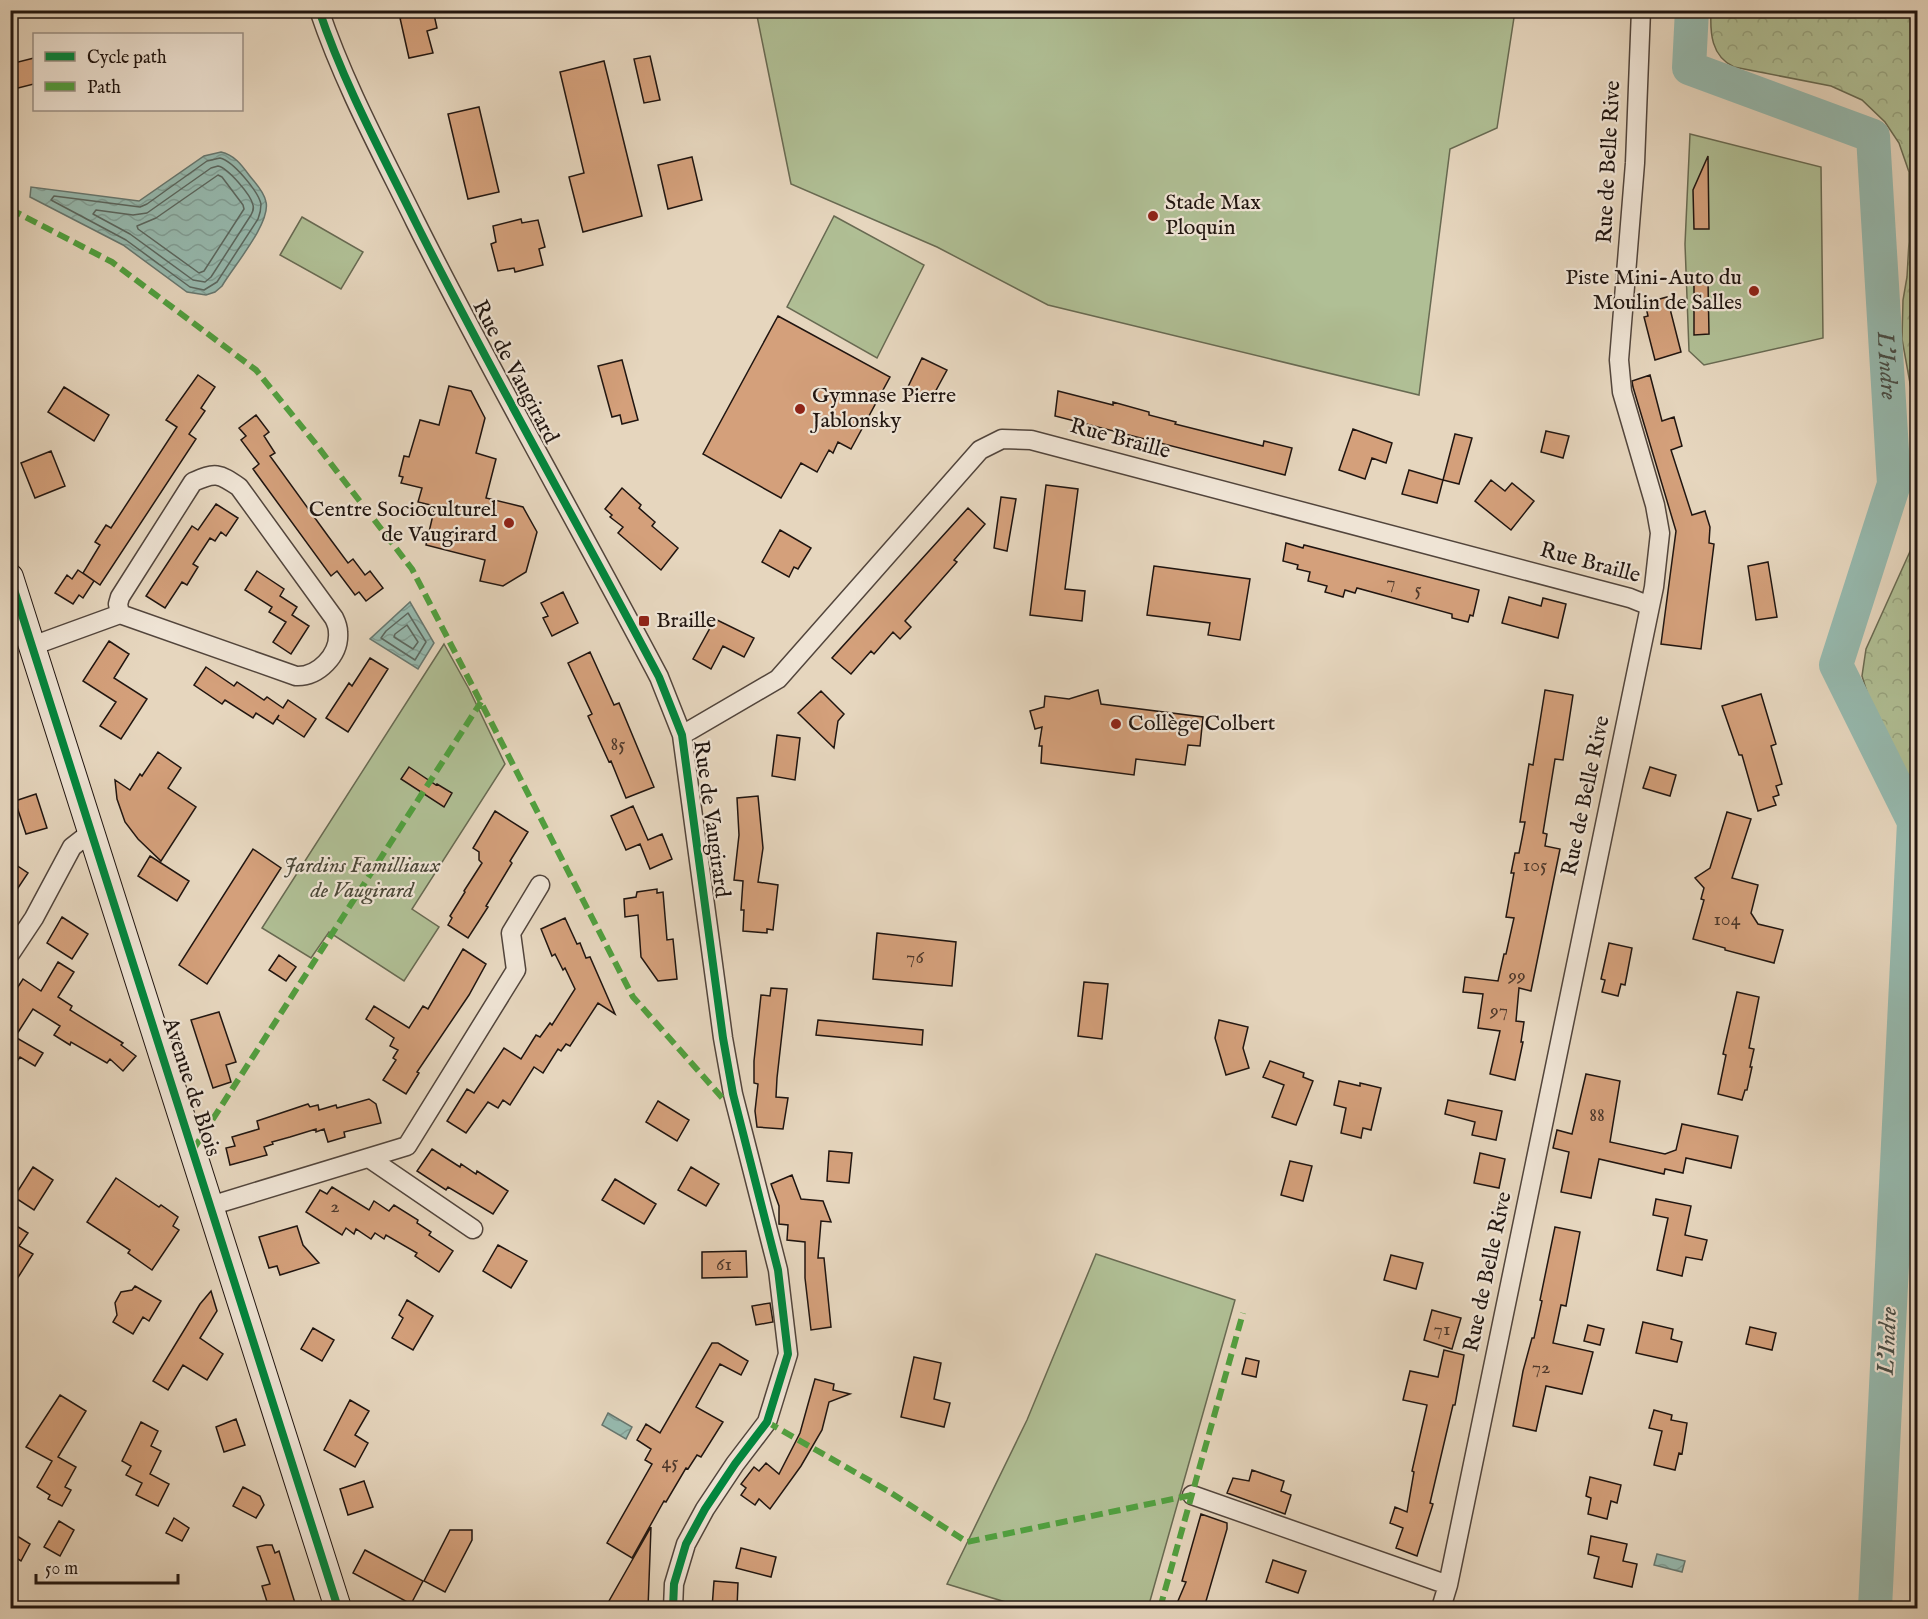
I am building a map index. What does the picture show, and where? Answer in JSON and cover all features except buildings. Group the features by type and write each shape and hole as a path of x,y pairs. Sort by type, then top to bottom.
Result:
{"main road":[{"name":"Avenue de Blois","path":"10,577 338,1608"}],"street":[{"name":"Rue de Vaugirard","path":"320,10 332,49 415,221 659,677 682,735 723,1038 733,1094 778,1270 788,1354 767,1422 705,1509 686,1544 674,1584 673,1608"},
{"name":"Rue de Belle Rive","path":"1441,1608 1448,1585 1650,606 1660,533 1655,506 1622,392 1619,360 1635,163 1641,10"},
{"name":"Rue Braille","path":"682,735 778,679 980,450 1002,439 1031,440 1630,598 1650,606"},
{"path":"32,646 120,614 296,676 305,676 320,670 334,650 339,631 334,618 239,487 224,476 211,474 193,482 186,492 120,597 118,604 120,614"},
{"path":"10,954 34,918 72,847 90,833"},
{"path":"210,1206 407,1146 516,970 512,933 540,885"},
{"path":"369,1158 472,1229"},
{"path":"1192,1495 1448,1585"}],"green space":[{"name":"Stade Max Ploquin","path":"756,11 1515,11 1497,128 1450,149 1419,395 1048,305 937,247 791,184"},
{"path":"1711,11 1917,11 1917,422 1902,339 1903,300 1909,242 1909,172 1899,143 1885,122 1862,100 1831,86 1734,67 1726,62 1716,50 1712,35"},
{"name":"Piste Mini-Auto du Moulin de Salles","path":"1690,134 1821,167 1823,338 1704,365 1689,351 1685,244"},
{"path":"834,216 924,265 877,358 787,307"},
{"path":"302,217 363,252 341,289 280,255"},
{"path":"1917,536 1917,797 1915,785 1903,782 1889,764 1862,676 1866,649"},
{"name":"Jardins Familliaux de Vaugirard","path":"444,644 469,689 505,764 412,909 439,927 404,981 329,932 311,958 262,928"},
{"path":"1096,1254 1235,1300 1148,1608 1025,1608 947,1584 1027,1420"}],"water":[{"path":"221,152 237,160 259,187 265,198 266,211 250,245 222,286 206,295 187,292 123,245 30,197 31,187 139,201 204,156"},
{"path":"410,602 434,643 418,669 370,639"},
{"path":"608,1413 632,1427 626,1439 602,1425"},
{"path":"1657,1554 1685,1561 1682,1572 1654,1565"}],"waterway":[{"name":"L'Indre","path":"1692,10 1689,68 1873,136 1894,484 1836,665 1914,822 1875,1608"}],"marked path":[{"path":"10,209 112,262 256,370 315,443 412,569 633,997 725,1101"},
{"path":"193,1150 481,702"},
{"path":"1160,1608 1243,1313"},
{"path":"767,1422 888,1491 967,1542 1192,1495"}],"cycle path":[{"path":"319,10 351,91 415,221 474,336 659,677 682,735 723,1038 733,1094 778,1270 788,1354 767,1422 705,1509 686,1544 674,1584 673,1608"},
{"path":"10,577 338,1608"}],"place":[{"name":"Stade Max Ploquin","path":"1153,216"},
{"name":"Piste Mini-Auto du Moulin de Salles","path":"1754,291"},
{"name":"Gymnase Pierre Jablonsky","path":"800,409"},
{"name":"Centre Socioculturel de Vaugirard","path":"509,523"},
{"name":"Braille","path":"644,621"},
{"name":"Collège Colbert","path":"1116,724"}]}
